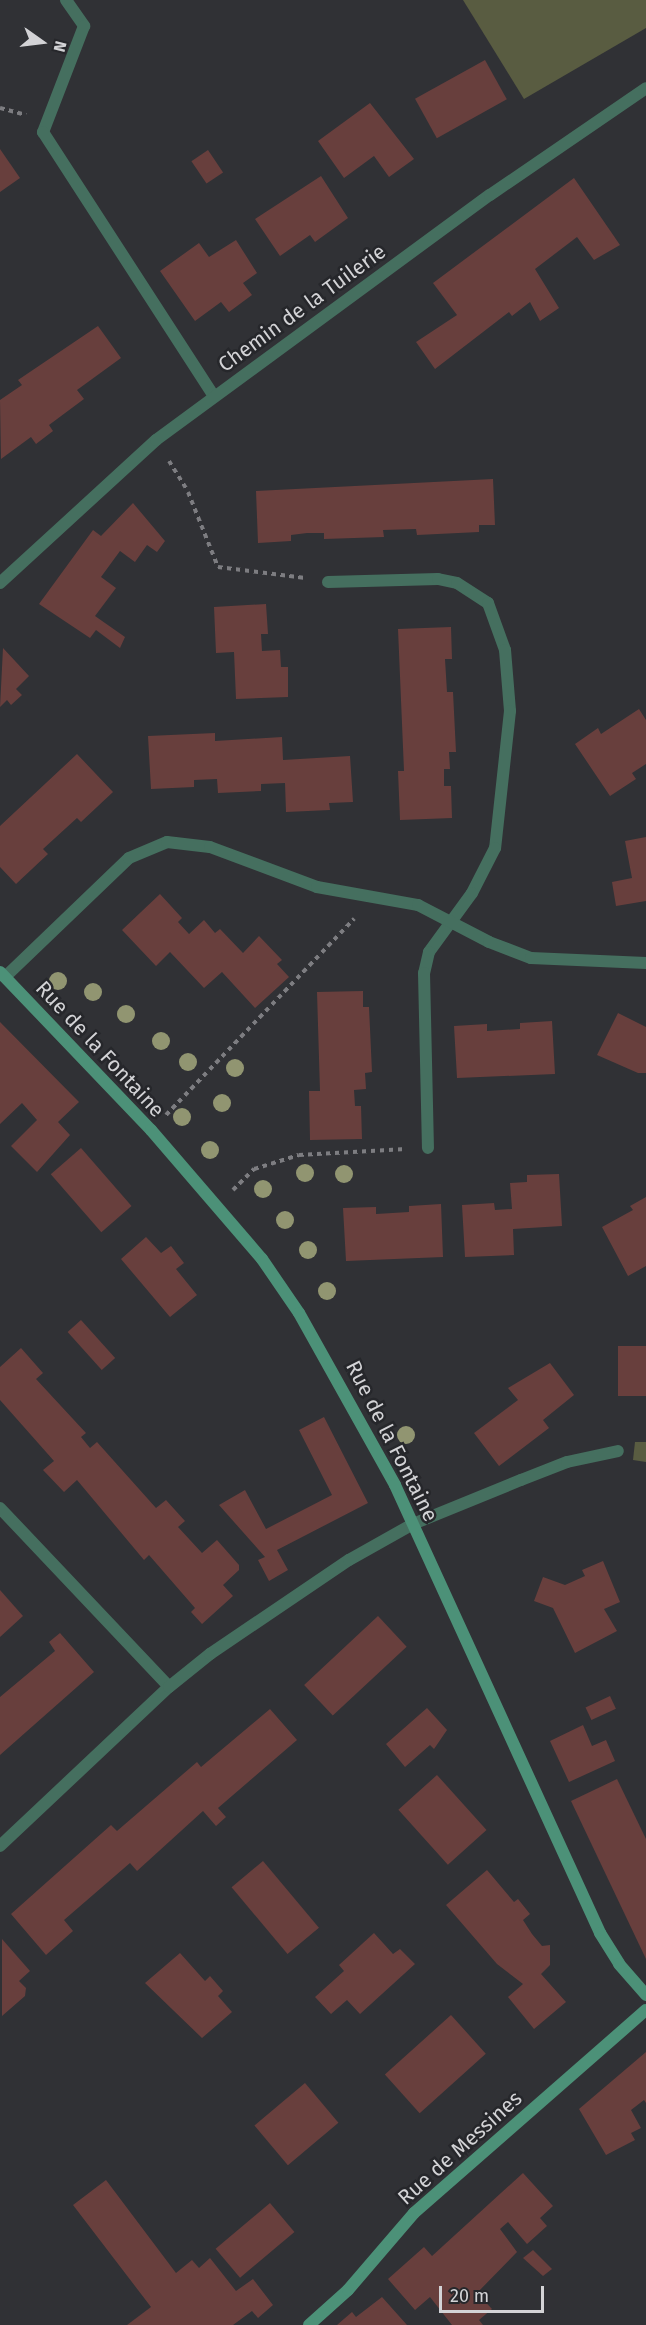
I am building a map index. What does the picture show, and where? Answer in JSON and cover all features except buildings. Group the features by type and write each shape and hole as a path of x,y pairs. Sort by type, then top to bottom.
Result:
{"street":[{"path":"66,0 84,26 43,132 214,396"},
{"name":"Chemin de la Tuilerie","path":"0,583 156,440 490,195 646,88"},
{"path":"328,582 438,579 457,583 488,603 497,622 510,680 499,830 486,868 429,952 424,973 428,1148"},
{"path":"3,974 129,858 167,842 210,847 317,888 376,896 418,905 531,958 646,963"},
{"name":"Rue de la Fontaine","path":"3,974 151,1130 262,1259 305,1322 364,1426 413,1524 600,1932 619,1964 646,1995"},
{"path":"0,1846 170,1687 301,1591 413,1524 553,1467 618,1451"},
{"path":"0,1508 170,1687"},
{"name":"Rue de Messines","path":"309,2325 348,2290 414,2213 646,2010"}],"path":[{"path":"156,440 188,492 218,567 240,573 285,573 328,582"},
{"path":"151,1130 376,896"},
{"path":"216,1206 254,1169 299,1155 428,1148"}],"green space":[{"path":"463,0 646,0 646,28 524,99"},
{"path":"635,1442 646,1442 646,1462 633,1460"}]}
